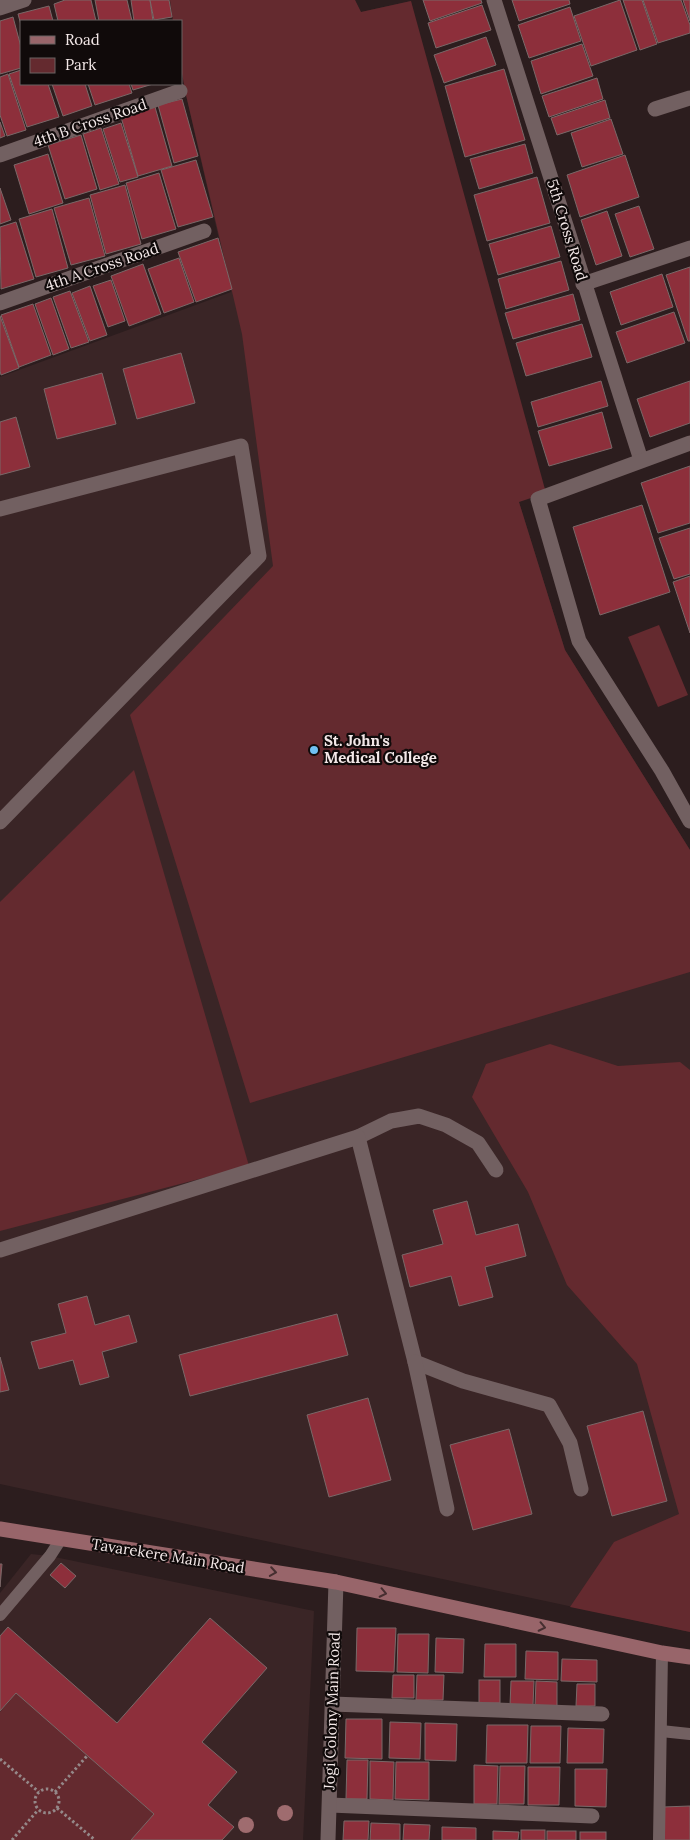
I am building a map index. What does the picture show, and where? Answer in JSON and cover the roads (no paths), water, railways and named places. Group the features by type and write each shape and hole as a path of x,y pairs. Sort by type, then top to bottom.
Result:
{"main road":[{"name":"Tavarekere Main Road","path":"0,1529 336,1582 662,1654 690,1657"}],"street":[{"path":"0,8 24,0"},
{"name":"5th Cross Road","path":"494,0 641,460"},
{"name":"4th B Cross Road","path":"0,154 180,91"},
{"path":"655,109 690,98"},
{"name":"4th A Cross Road","path":"0,303 204,231"},
{"path":"584,284 690,248"},
{"path":"690,443 538,499 579,642 662,771 690,821"},
{"path":"0,509 241,446 259,556 0,822"},
{"path":"0,1250 358,1137 390,1121 419,1116 446,1125 478,1143 496,1170"},
{"path":"358,1137 415,1362 447,1509"},
{"path":"415,1362 464,1381 549,1405 570,1443 581,1489"},
{"name":"Jogi Colony Main Road","path":"328,1840 336,1582"},
{"path":"332,1704 602,1714"},
{"path":"330,1805 592,1816"}],"lane":[{"path":"0,1614 50,1556 61,1539"},
{"path":"659,1840 662,1654"},
{"path":"661,1731 690,1734"}],"place":[{"name":"St. John's Medical College","path":"314,750"}]}
